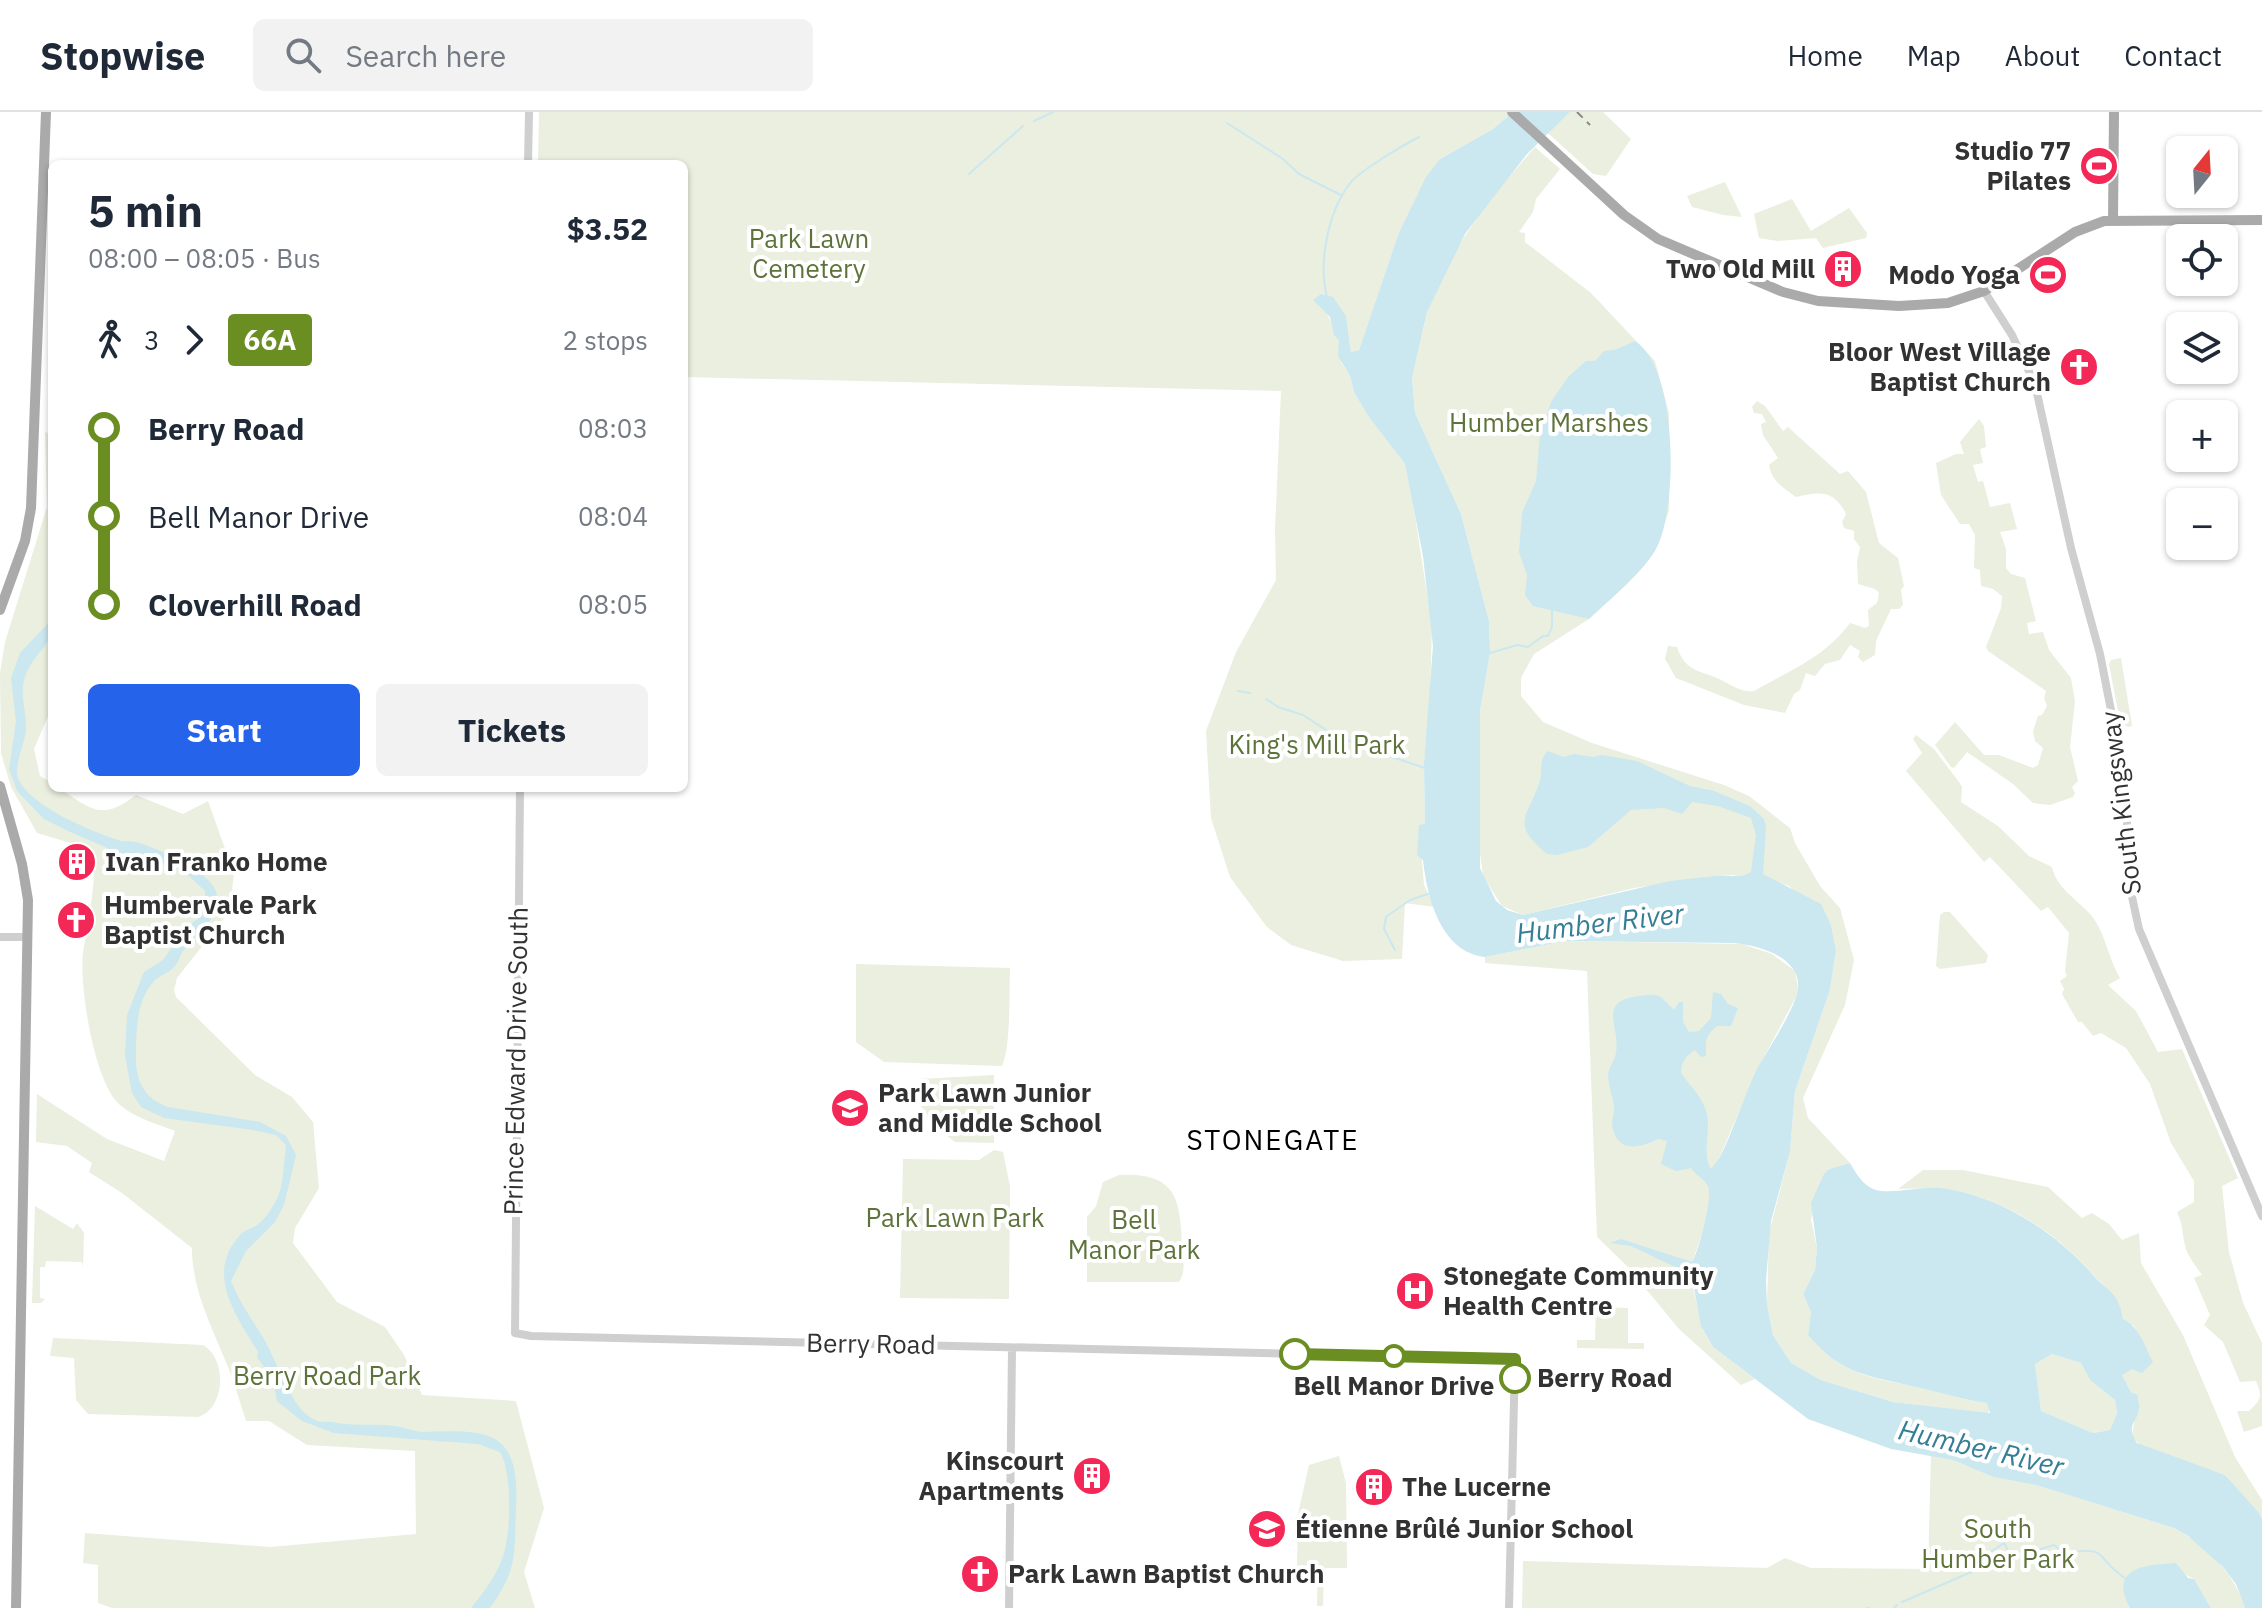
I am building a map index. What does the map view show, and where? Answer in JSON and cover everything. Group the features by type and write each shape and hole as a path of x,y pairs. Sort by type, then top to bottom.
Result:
{"main road":[{"path":"0,610 30,520 46,112"},
{"path":"1512,112 1624,215 1658,239 1794,296 1844,305 1930,306 1984,291 2075,232 2097,223 2262,220"},
{"path":"2113,221 2114,112"},
{"path":"0,786 26,885 28,937 16,1608"}],"street":[{"path":"528,160 529,112"},
{"name":"South Kingsway","path":"1984,291 2012,335 2035,384 2071,548 2103,668 2126,799 2127,874 2139,929 2262,1216"},
{"name":"Prince Edward Drive South","path":"515,1333 520,792"},
{"path":"0,937 28,937"},
{"name":"Berry Road","path":"515,1333 531,1336 1515,1359 1509,1608"},
{"path":"1009,1608 1012,1348"}],"green space":[{"name":"King's Mill Park","path":"539,112 1513,112 1493,129 1440,159 1398,235 1359,350 1351,352 1346,316 1325,309 1339,340 1341,362 1350,376 1354,392 1368,416 1405,464 1432,626 1424,763 1425,825 1419,825 1424,885 1435,907 1405,903 1402,959 1343,961 1291,945 1267,927 1230,877 1211,818 1206,731 1236,652 1276,580 1281,391 688,377 688,160 538,160"},
{"path":"1570,112 1603,112 1631,139 1606,176 1593,174 1548,133"},
{"name":"Humber Marshes","path":"1535,147 1560,169 1536,199 1533,212 1519,232 1525,233 1525,242 1591,293 1655,361 1669,413 1669,511 1655,551 1613,597 1589,619 1534,654 1521,678 1521,696 1543,722 1592,743 1724,785 1749,796 1790,828 1795,843 1820,886 1840,908 1854,960 1845,1005 1803,1098 1808,1118 1850,1163 1829,1169 1811,1219 1817,1248 1815,1270 1803,1294 1811,1312 1808,1335 1848,1368 1876,1378 1987,1403 1990,1406 1988,1413 1893,1402 1821,1380 1791,1363 1773,1335 1767,1305 1769,1233 1790,1152 1795,1091 1830,990 1836,950 1831,925 1789,886 1768,879 1731,875 1634,888 1523,915 1502,906 1483,876 1478,838 1480,711 1490,653 1489,621 1461,514 1415,413 1412,378 1427,312 1454,252 1491,198"},
{"path":"1725,182 1742,217 1692,207 1687,196"},
{"path":"1792,199 1811,231 1849,208 1867,233 1866,238 1823,248 1816,238 1777,241 1759,238 1754,214"},
{"path":"1757,401 1765,406 1783,431 1788,427 1840,474 1848,471 1866,492 1879,543 1898,558 1904,586 1901,590 1903,605 1899,609 1891,609 1876,641 1875,655 1863,662 1858,657 1860,651 1850,645 1840,660 1825,664 1815,676 1806,673 1800,690 1794,694 1785,713 1744,705 1676,678 1665,659 1668,646 1677,647 1690,667 1738,689 1754,691 1818,654 1850,623 1865,628 1869,626 1868,610 1877,603 1879,593 1858,584 1860,547 1854,539 1854,531 1844,528 1842,522 1846,514 1831,496 1796,497 1775,480 1769,465 1778,458 1763,435 1761,424 1766,422 1762,414 1754,413 1752,407"},
{"path":"1979,419 1984,426 1986,447 1980,449 1983,463 1973,465 1978,482 1983,481 1990,507 2010,503 2017,529 2000,532 2006,549 2006,568 2011,574 2025,578 2036,621 2027,623 2029,634 2043,632 2049,650 2071,678 2075,701 2070,747 2078,781 2072,787 2073,797 2050,805 2033,803 2013,784 1967,752 1954,768 1951,767 1935,745 1955,722 1984,755 1999,755 2033,768 2038,765 2043,748 2035,741 2033,731 2038,716 2047,706 2044,698 2046,691 1988,651 1986,647 2001,608 2002,596 1993,589 1981,586 1980,570 1974,568 1975,535 1969,524 1960,524 1941,495 1936,463 1956,454 1964,454 1960,442"},
{"name":"Berry Road Park","path":"45,432 48,433 48,716 34,749 40,776 48,781 48,792 65,792 97,810 114,808 136,795 183,814 208,801 234,874 229,912 177,978 176,997 255,1075 292,1097 313,1122 319,1188 295,1228 293,1243 337,1302 385,1327 404,1355 422,1395 516,1401 544,1508 524,1572 535,1608 112,1608 98,1603 98,1565 83,1563 85,1533 270,1547 416,1534 415,1451 307,1445 269,1421 246,1421 231,1373 199,1294 192,1248 122,1193 89,1172 92,1163 67,1146 36,1142 37,1094 107,1139 164,1161 175,1131 139,1117 120,1105 111,1093 96,1056 86,1009 82,968 93,887 94,850 37,833 11,787 1,753 0,673 5,642 47,507"},
{"path":"2121,658 2132,726 2128,727 2120,722 2109,664 2111,660"},
{"path":"1916,735 1934,749 1959,782 1962,787 1961,802 1998,826 2029,856 2052,867 2063,887 2091,915 2120,978 2108,985 2136,1011 2158,1052 2182,1049 2238,1178 2222,1186 2229,1252 2243,1303 2262,1343 2262,1426 2244,1432 2237,1411 2249,1411 2256,1404 2260,1397 2258,1386 2256,1381 2240,1382 2223,1342 2204,1325 2210,1315 2194,1278 2202,1275 2186,1249 2177,1212 2194,1202 2194,1181 2171,1143 2150,1084 2126,1048 2101,1033 2093,1036 2082,1022 2078,1022 2062,994 2064,989 2060,981 2067,976 2069,933 2048,907 2041,911 1990,857 1984,862 1906,771 1922,753 1913,739"},
{"path":"1950,912 1988,955 1986,963 1940,969 1936,966 1940,915"},
{"path":"1565,941 1742,944 1772,954 1795,971 1796,997 1756,1072 1715,1168 1705,1226 1692,1262 1693,1288 1703,1330 1713,1347 1755,1379 1741,1385 1679,1329 1627,1266 1597,1237 1587,971 1485,963 1485,957"},
{"path":"856,964 1010,968 1008,1033 1002,1066 884,1062 856,1042"},
{"path":"994,1075 994,1143 955,1142 936,1127 918,1102 919,1079"},
{"name":"Park Lawn Park","path":"994,1150 1003,1152 1010,1186 1009,1299 900,1298 903,1159 979,1160"},
{"path":"1923,1170 1963,1170 2048,1187 2082,1218 2092,1213 2109,1224 2122,1240 2139,1233 2141,1263 2183,1335 2235,1457 2262,1500 2262,1519 2225,1475 2143,1447 2132,1437 2138,1395 2131,1392 2122,1375 2125,1370 2152,1362 2134,1326 2123,1319 2113,1296 2103,1284 2056,1239 2004,1207 1947,1189 1898,1189"},
{"name":"Bell Manor Park","path":"1119,1175 1152,1178 1171,1191 1180,1214 1183,1269 1179,1282 1087,1282 1087,1217 1096,1206 1103,1182"},
{"path":"35,1206 73,1229 77,1223 84,1233 83,1267 82,1262 46,1261 45,1267 40,1267 40,1298 45,1299 41,1303 32,1303"},
{"path":"1596,1307 1628,1308 1628,1343 1644,1343 1644,1349 1577,1348 1577,1340 1595,1340"},
{"path":"53,1338 203,1345 217,1361 220,1372 218,1394 214,1404 198,1417 88,1414 76,1400 74,1358 50,1356"},
{"path":"2052,1354 2081,1363 2090,1380 2115,1400 2117,1413 2110,1430 2093,1433 2041,1411 2035,1364"},
{"name":"South Humber Park","path":"1931,1455 1953,1460 1993,1477 2036,1485 2174,1528 2217,1561 2234,1583 2245,1608 2211,1608 2194,1579 2164,1564 2156,1566 2125,1597 2130,1608 1522,1608 1523,1561 1767,1568 1785,1558 1811,1568 1928,1569"},
{"path":"1339,1456 1346,1483 1347,1568 1324,1568 1323,1606 1317,1606 1318,1568 1297,1567 1298,1514 1309,1465"}],"water":[{"name":"Humber River","path":"1513,112 1570,112 1527,154 1465,234 1427,312 1412,378 1415,413 1461,514 1489,621 1490,653 1480,711 1480,868 1496,901 1507,910 1523,915 1670,881 1743,876 1751,872 1756,835 1751,818 1718,806 1692,802 1682,814 1664,808 1631,810 1588,847 1557,855 1547,854 1528,834 1525,819 1540,781 1543,758 1548,751 1563,757 1574,754 1602,755 1637,761 1690,786 1714,791 1750,806 1764,819 1766,827 1763,874 1821,904 1831,925 1836,950 1830,990 1795,1091 1790,1152 1771,1221 1766,1280 1773,1335 1791,1363 1821,1380 1893,1402 1990,1413 1987,1403 1857,1372 1833,1359 1808,1335 1811,1312 1803,1294 1815,1270 1817,1248 1811,1203 1824,1174 1829,1169 1850,1163 1862,1181 1875,1190 1948,1189 1990,1201 2028,1220 2063,1245 2112,1294 2119,1303 2123,1319 2137,1332 2153,1362 2142,1373 2132,1369 2122,1375 2131,1392 2138,1395 2139,1409 2132,1428 2137,1443 2225,1475 2259,1513 2262,1519 2262,1608 2245,1608 2236,1584 2223,1567 2188,1536 2174,1528 2036,1485 1993,1477 1953,1460 1891,1449 1808,1419 1713,1347 1701,1326 1693,1283 1688,1273 1631,1246 1610,1243 1621,1239 1692,1262 1709,1201 1708,1186 1691,1168 1676,1171 1661,1164 1667,1141 1658,1139 1629,1146 1618,1140 1614,1133 1614,1106 1608,1074 1617,1043 1614,1009 1626,999 1646,995 1659,996 1674,1010 1679,1002 1683,1002 1683,1022 1689,1032 1699,1031 1711,1018 1713,992 1721,994 1728,1004 1738,1008 1731,1026 1717,1026 1708,1036 1706,1056 1701,1057 1695,1050 1681,1069 1706,1111 1707,1156 1711,1169 1720,1157 1756,1071 1787,1018 1796,996 1797,977 1785,961 1765,950 1733,943 1565,941 1485,957 1457,945 1439,920 1428,890 1423,860 1417,855 1419,825 1425,824 1424,763 1433,646 1423,556 1405,464 1368,416 1354,392 1350,376 1338,356 1339,340 1334,335 1330,317 1313,300 1321,294 1333,297 1346,316 1351,352 1359,350 1398,235 1426,177 1440,159 1493,129","holes":["2052,1354 2081,1363 2090,1380 2115,1400 2117,1413 2110,1430 2093,1433 2041,1411 2035,1364"]},
{"path":"1635,341 1649,356 1660,379 1670,439 1668,501 1657,547 1635,575 1589,619 1533,606 1525,595 1527,575 1519,552 1522,513 1536,481 1540,434 1552,400 1569,376 1586,361 1595,361 1604,351 1615,350"},
{"path":"48,623 48,640 33,661 23,683 26,731 17,773 24,788 47,808 77,824 171,856 197,871 214,888 216,906 210,921 183,951 176,965 154,981 143,999 136,1041 137,1070 141,1084 154,1100 168,1107 260,1122 286,1136 296,1155 284,1205 275,1222 246,1251 231,1281 242,1304 264,1339 292,1396 306,1415 315,1420 386,1425 420,1432 468,1432 497,1441 507,1450 516,1484 513,1561 506,1582 490,1608 471,1608 492,1579 505,1549 509,1489 500,1452 478,1444 334,1433 302,1421 277,1401 273,1379 257,1357 258,1352 233,1309 224,1279 230,1249 241,1234 264,1219 277,1198 282,1183 286,1145 276,1135 164,1118 141,1107 132,1093 125,1056 127,1015 144,972 163,960 187,926 205,914 205,891 176,868 119,853 44,819 17,791 9,769 16,722 11,678 20,653"},
{"path":"2176,1563 2188,1578 2194,1579 2211,1608 2130,1608 2124,1594 2127,1576 2142,1567"}],"waterway":[{"path":"1034,121 1053,112"},
{"path":"1227,123 1283,159 1299,174 1341,195"},
{"path":"969,174 1023,126"},
{"path":"1327,297 1324,268 1327,237 1343,194 1363,171 1419,137"},
{"path":"1490,653 1517,645 1528,647 1543,636 1548,636 1552,627 1552,610"},
{"path":"1238,691 1250,693"},
{"path":"1266,699 1278,707 1303,715 1334,735 1370,749"},
{"path":"1377,752 1425,768"},
{"path":"1395,950 1384,929 1386,917 1410,900 1428,894"},
{"path":"1902,1602 1976,1570 1986,1555 2004,1543 2009,1552 2032,1552 2054,1545 2065,1553 2096,1552 2126,1579"},
{"path":"1894,1608 1897,1605"}],"railway":[{"path":"1577,112 1590,125"}],"bus line":[{"name":"66A","path":"1295,1354 1515,1359 1515,1378"}],"place":[{"name":"Studio 77 Pilates","path":"2099,166"},
{"name":"Two Old Mill","path":"1843,269"},
{"name":"Modo Yoga","path":"2048,275"},
{"name":"Bloor West Village Baptist Church","path":"2079,367"},
{"name":"Ivan Franko Home","path":"77,862"},
{"name":"Humbervale Park Baptist Church","path":"76,920"},
{"name":"Park Lawn Junior and Middle School","path":"850,1108"},
{"name":"Stonegate Community Health Centre","path":"1415,1291"},
{"name":"Bell Manor Drive","path":"1394,1356"},
{"name":"Berry Road","path":"1515,1378"},
{"name":"Kinscourt Apartments","path":"1092,1476"},
{"name":"The Lucerne","path":"1374,1487"},
{"name":"Étienne Brûlé Junior School","path":"1267,1529"},
{"name":"Park Lawn Baptist Church","path":"980,1574"}],"district":[{"name":"STONEGATE","path":"1273,1140"}],"park label":[{"name":"Park Lawn Cemetery","path":"809,254"}]}
